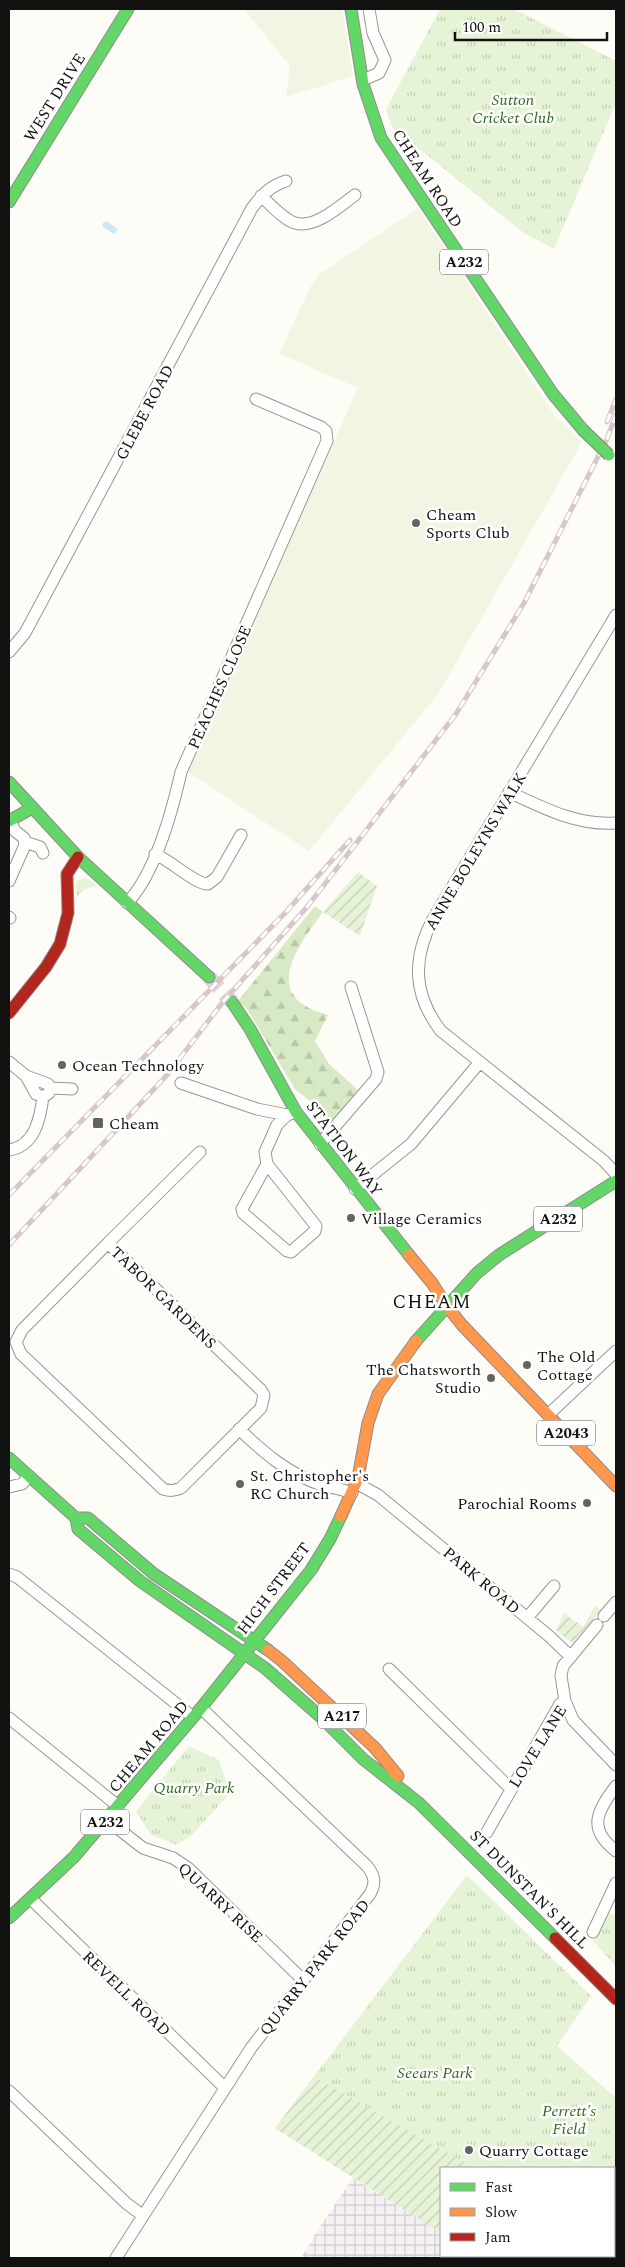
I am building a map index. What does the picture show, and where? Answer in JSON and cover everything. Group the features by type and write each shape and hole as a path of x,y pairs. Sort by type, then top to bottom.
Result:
{"main road":[{"name":"WEST DRIVE","path":"9,202 128,9"},
{"name":"CHEAM ROAD","path":"351,9 363,80 371,114 381,138 553,394 583,430 612,458"},
{"path":"9,782 78,857 209,977"},
{"path":"9,821 32,808"},
{"path":"9,1013 46,967 60,944 68,913 67,874 78,857"},
{"name":"STATION WAY","path":"232,1002 250,1029 292,1114 320,1144 432,1283 446,1304"},
{"name":"A232","path":"446,1304 477,1273 499,1255 616,1181"},
{"name":"A2043","path":"446,1304 462,1326 550,1414 616,1486"},
{"name":"HIGH STREET","path":"244,1654 311,1570 330,1539 354,1488 368,1423 378,1394 404,1356 446,1304"},
{"name":"A217","path":"9,1458 76,1518 78,1529 140,1581 244,1654"},
{"name":"A217","path":"76,1518 88,1518 154,1574 254,1640"},
{"name":"ST DUNSTAN'S HILL","path":"254,1640 288,1667 375,1748 419,1803 616,1999"},
{"name":"CHEAM ROAD","path":"11,1912 31,1899 107,1820 244,1654"},
{"name":"ST DUNSTAN'S HILL","path":"244,1654 265,1668 322,1718 363,1759 419,1803"}],"street":[{"path":"363,80 379,73 385,60 373,33 369,9"},
{"name":"GLEBE ROAD","path":"9,652 25,633 252,208 272,186 286,181"},
{"path":"261,196 293,222 308,224 355,195"},
{"name":"PEACHES CLOSE","path":"127,903 139,888 155,854 170,818 181,772 310,469 327,441 326,431 256,399"},
{"name":"ANNE BOLEYNS WALK","path":"616,614 433,919 421,945 418,960 420,988 428,1011 442,1031 480,1062 557,1118 616,1174"},
{"path":"509,792 577,820 595,824 616,823"},
{"path":"9,821 25,842 40,847 43,853"},
{"path":"155,854 171,862 201,883 208,884 217,877 240,835"},
{"path":"9,881 23,853 25,842"},
{"path":"320,1144 376,1079 378,1072 351,987"},
{"path":"9,1062 26,1076 44,1081 45,1098 38,1123 30,1138 19,1148 9,1150"},
{"path":"355,1189 412,1144 480,1062"},
{"path":"181,1083 257,1109 292,1114"},
{"path":"45,1098 72,1089"},
{"path":"267,1164 242,1210 243,1213 287,1251 291,1252 315,1231 316,1226 267,1164 265,1152 277,1125 292,1114"},
{"path":"108,1244 200,1152"},
{"name":"TABOR GARDENS","path":"108,1244 261,1390 264,1395 260,1408 181,1488 170,1491 163,1488 22,1354 16,1342 22,1330 108,1244"},
{"path":"550,1414 616,1350"},
{"name":"PARK ROAD","path":"239,1430 262,1451 290,1471 322,1485 354,1488 378,1495 527,1618 571,1657"},
{"path":"9,1487 22,1484 29,1476"},
{"path":"9,1574 17,1577 193,1717"},
{"path":"527,1618 554,1586"},
{"path":"571,1657 616,1602"},
{"name":"LOVE LANE","path":"486,1832 560,1704 565,1701 561,1671 571,1657"},
{"path":"389,1669 510,1788"},
{"path":"565,1701 573,1720 616,1765"},
{"name":"QUARRY PARK ROAD","path":"116,2258 224,2087 251,2048 370,1894 375,1883 374,1877 360,1860 201,1708"},
{"path":"9,1718 118,1806"},
{"path":"616,1786 602,1808 596,1826 601,1838 616,1850"},
{"name":"QUARRY RISE","path":"107,1820 143,1848 173,1858 188,1868 303,1980"},
{"path":"594,1932 616,1883"},
{"name":"REVELL ROAD","path":"31,1899 224,2087"},
{"path":"9,2090 126,2203 142,2215"}],"shaded area":[{"path":"353,2178 440,2232 440,2257 458,2257 301,2258"}],"green space":[{"path":"244,9 342,9 353,76 286,97 290,66"},
{"name":"Sutton Cricket Club","path":"440,9 514,9 616,61 616,103 554,249 524,233 392,127 386,109"},
{"name":"Cheam Sports Club","path":"418,208 555,416 582,442 438,694 309,851 187,771 358,388 280,354 280,352 311,286 320,274"},
{"path":"358,872 377,886 360,936 323,912"},
{"path":"86,878 98,886 83,891 77,897 75,885 78,880"},
{"path":"315,906 323,912 299,948 292,961 289,975 290,987 296,999 309,1008 328,1015 315,1041 329,1064 358,1090 331,1124 318,1117 315,1105 295,1089 247,1009 238,1001"},
{"path":"595,1606 601,1610 572,1643 556,1630 564,1613 583,1627"},
{"name":"Quarry Park","path":"189,1746 219,1760 230,1793 192,1835 177,1845 151,1835 136,1811"},
{"name":"Seears Park","path":"467,1875 591,1996 557,2046 616,2098 616,2258 458,2258 615,2257 615,2167 440,2167 440,2232 275,2128"},
{"path":"607,1913 616,1915 616,1967 592,1939"},
{"path":"314,2077 472,2167 440,2167 440,2232 275,2128"}],"water":[{"path":"106,221 118,229 114,234 103,227 102,224"}],"tunnel":[{"path":"209,977 232,1002"}],"railway":[{"path":"607,422 616,399"},
{"path":"9,1245 168,1074 222,1003 307,907 456,714 524,603 607,439 616,415"},
{"path":"9,1195 285,913 350,840"}],"traffic: fast":[{"path":"9,202 128,9"},
{"path":"351,9 363,84 381,138 553,394 583,430"},
{"path":"583,430 609,455"},
{"path":"9,782 78,857 209,977"},
{"path":"9,821 32,808"},
{"path":"232,1002 250,1029 296,1112 409,1255"},
{"path":"416,1341 477,1273 499,1255 616,1181"},
{"path":"9,1458 76,1518 88,1518 154,1574 268,1650"},
{"path":"9,1918 74,1857 201,1708 311,1570 330,1539 341,1516"},
{"path":"76,1518 78,1529 140,1581 265,1668 322,1718 363,1759 419,1803 555,1938"}],"traffic: slow":[{"path":"409,1255 432,1283 446,1305"},
{"path":"446,1305 462,1325 616,1486"},
{"path":"341,1516 358,1478 368,1423 378,1394 416,1341"},
{"path":"268,1650 375,1748 398,1776"}],"traffic: jam":[{"path":"9,1013 46,967 60,944 68,913 67,874 78,857"},
{"path":"555,1938 616,1999"}],"place":[{"name":"Cheam Sports Club","path":"416,523"},
{"name":"Ocean Technology","path":"62,1065"},
{"name":"Cheam","path":"98,1123"},
{"name":"Village Ceramics","path":"351,1218"},
{"name":"The Old Cottage","path":"527,1365"},
{"name":"The Chatsworth Studio","path":"491,1378"},
{"name":"St. Christopher's RC Church","path":"240,1484"},
{"name":"Parochial Rooms","path":"587,1503"},
{"name":"Quarry Cottage","path":"469,2150"}],"district":[{"name":"CHEAM","path":"432,1301"}],"park label":[{"name":"Perrett's Field","path":"569,2119"}]}
